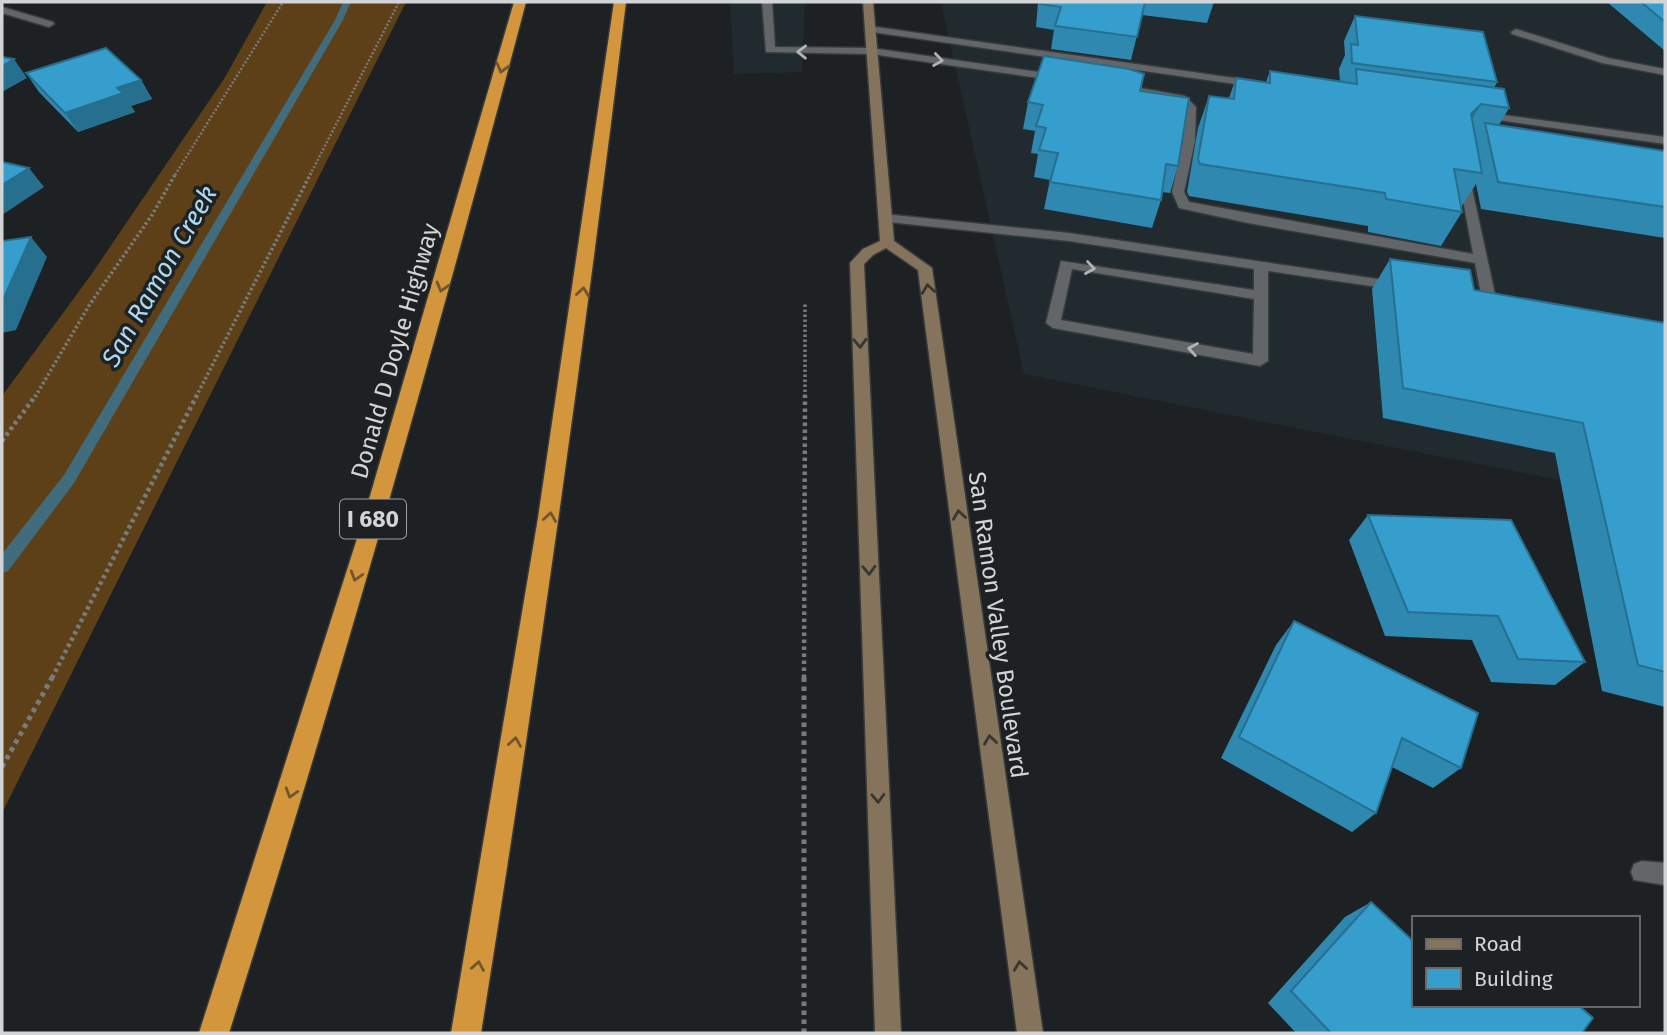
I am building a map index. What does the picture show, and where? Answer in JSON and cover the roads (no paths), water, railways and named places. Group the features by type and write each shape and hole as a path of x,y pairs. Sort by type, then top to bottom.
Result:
{"highway":[{"name":"Donald D Doyle Highway","path":"214,1033 289,799 415,380 520,2"},
{"path":"466,1033 508,788 572,370 620,2"}],"main road":[{"path":"868,2 887,243 868,252 857,263 888,1033"},
{"name":"San Ramon Valley Boulevard","path":"887,243 925,268 1030,1033"}],"street":[{"path":"767,2 770,50 871,51 1072,80"},
{"path":"2,10 49,24"},
{"path":"869,29 1263,85"},
{"path":"1516,32 1606,61 1665,72"},
{"path":"1046,76 1053,55"},
{"path":"1110,86 1181,98 1190,107 1189,141 1178,192 1184,205 1248,219 1481,260"},
{"path":"1464,113 1665,141"},
{"path":"1462,156 1489,299"},
{"path":"884,218 1069,237 1408,287"},
{"path":"1261,265 1261,296 1260,361 1053,323 1066,264 1261,296"}],"waterway":[{"name":"San Ramon Creek","path":"2,566 69,479 339,20 347,2"}]}
